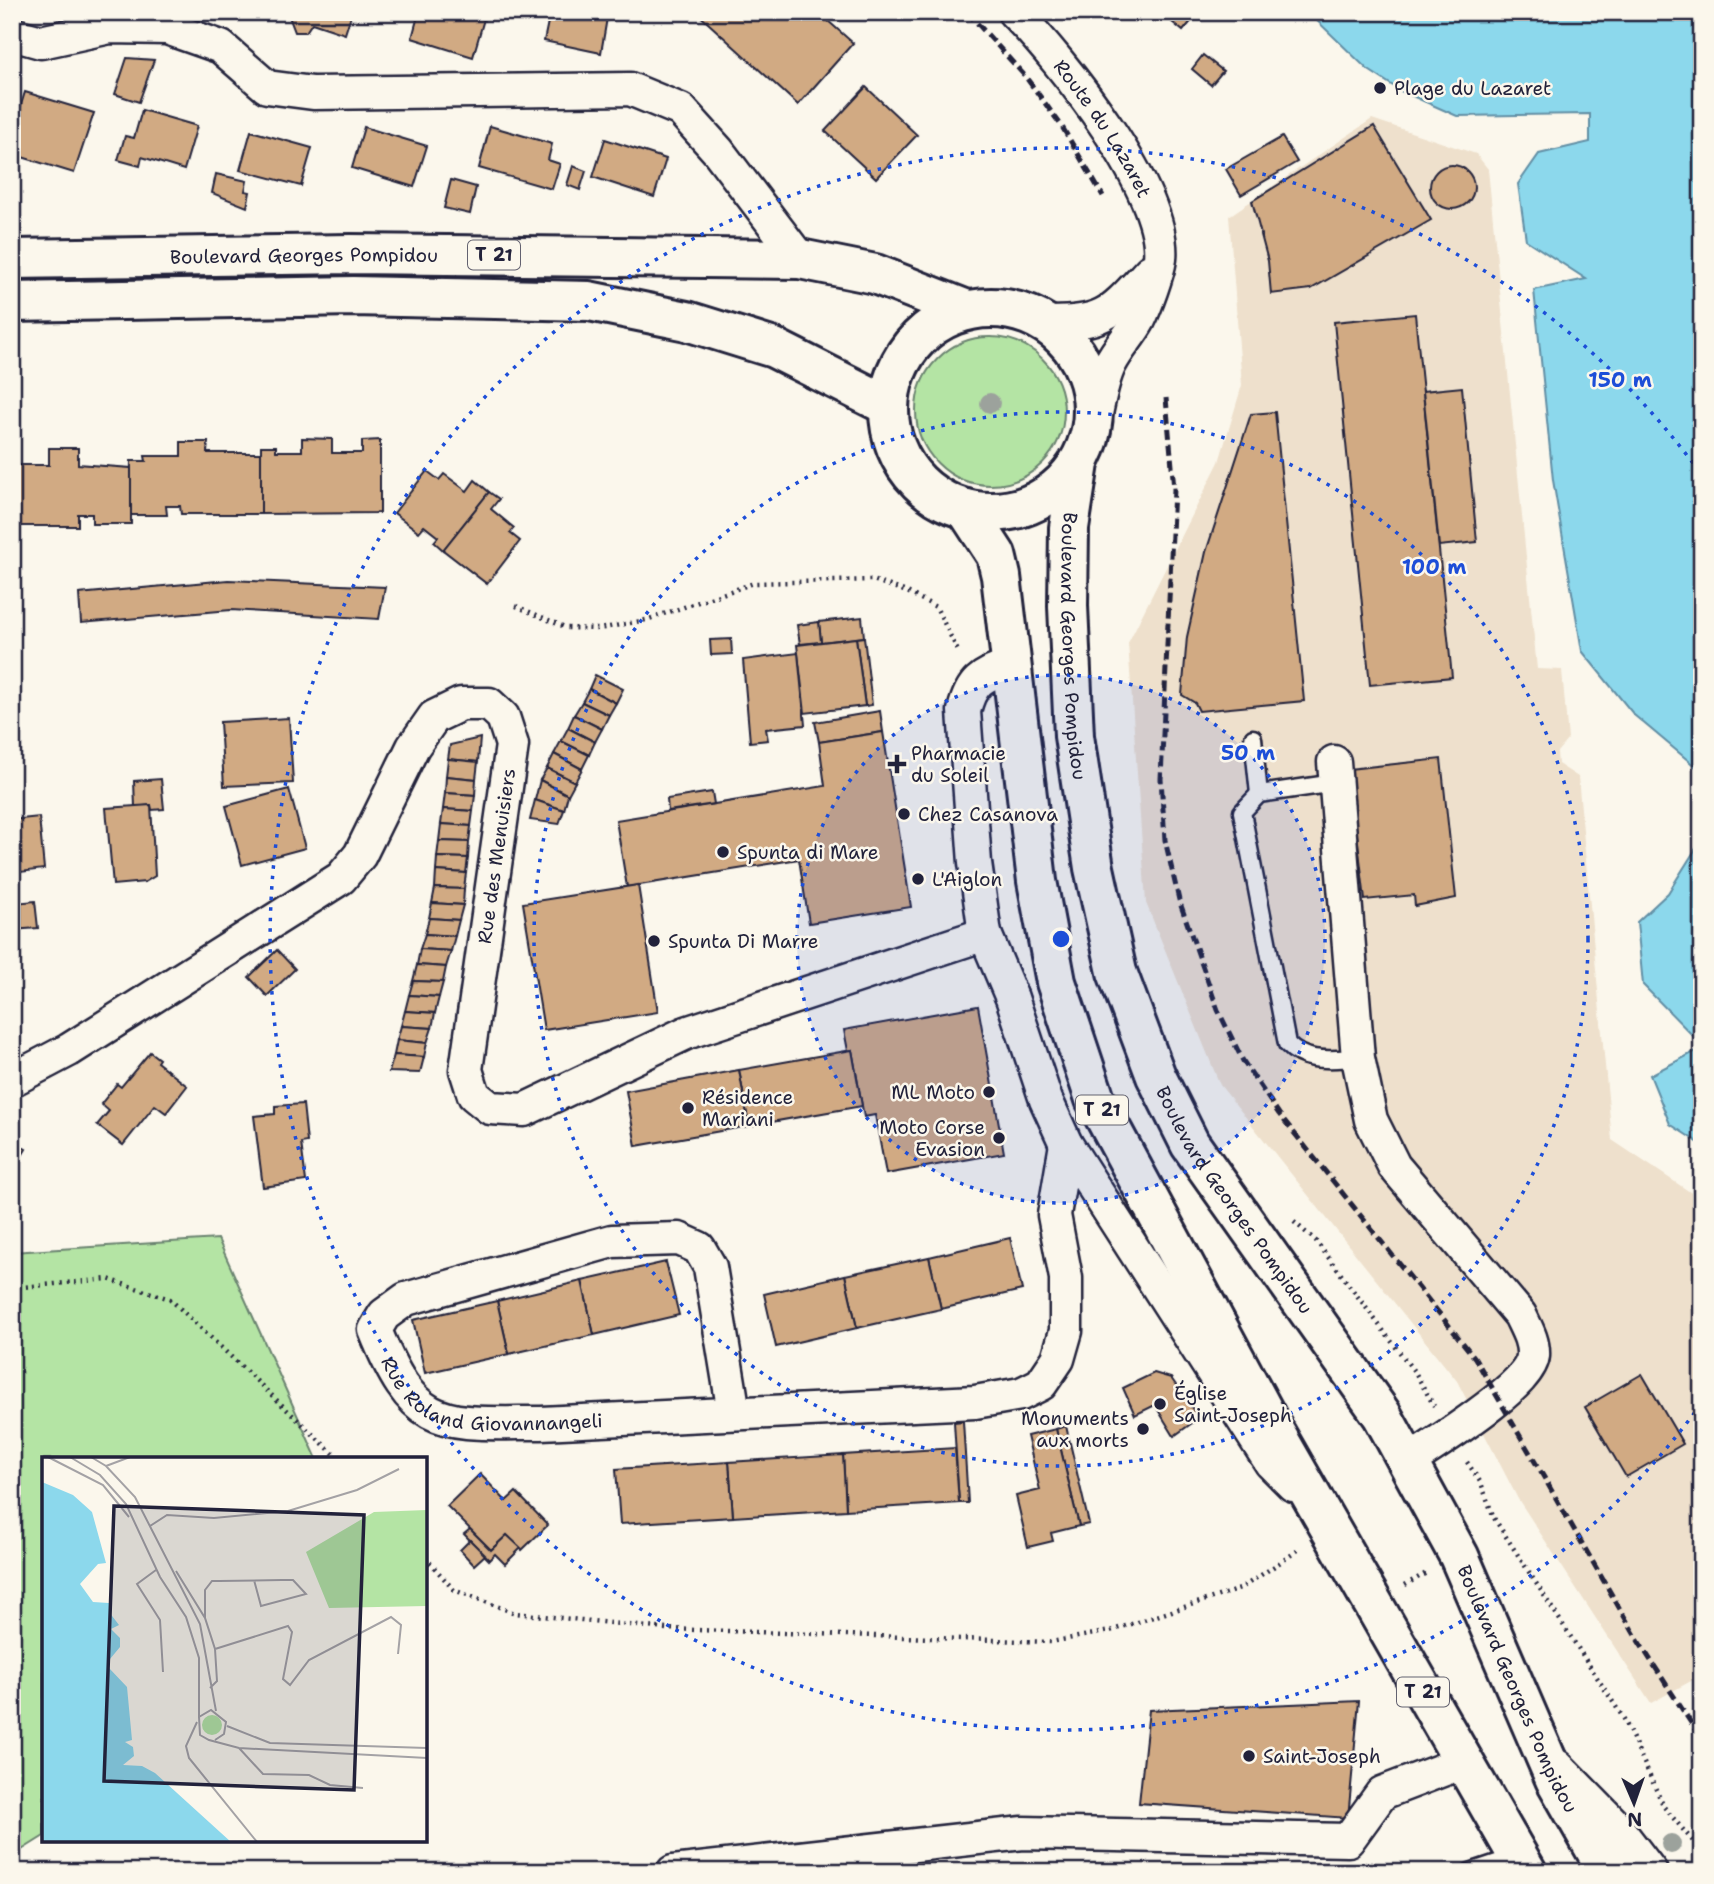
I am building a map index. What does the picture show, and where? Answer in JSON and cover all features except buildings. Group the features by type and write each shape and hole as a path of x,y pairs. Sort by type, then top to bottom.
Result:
{"main road":[{"name":"Boulevard Georges Pompidou","path":"12,259 378,254 800,259 875,274 967,310"},
{"name":"Boulevard Georges Pompidou","path":"12,302 353,296 589,301 687,321 774,348 889,406"},
{"path":"1008,308 1046,323 1070,343 1086,369 1094,400 1086,447 1058,488 1030,505 998,512 966,509 940,499 918,481 902,460 891,434 889,406 893,380 904,356 921,335 942,320 967,310 1008,308"},
{"name":"Boulevard Georges Pompidou","path":"1086,447 1069,528 1068,606 1074,736 1094,868 1117,972 1156,1076 1190,1144 1382,1415 1408,1462 1459,1556 1555,1779 1608,1872"},
{"name":"T 21","path":"966,509 996,555 997,671 1056,982 1096,1099 1325,1520 1522,1864"}],"street":[{"name":"Route du Lazaret","path":"1014,12 1041,39 1093,107 1132,173 1155,220 1160,260 1139,320 1108,366 1086,447"},
{"path":"12,34 41,43 110,27 167,28 221,47 267,87 313,93 630,89 681,110 718,151 800,259"},
{"path":"1046,323 1082,323 1098,319 1121,303 1160,260"},
{"path":"997,671 968,692 964,711 975,863 985,934 1012,998 1046,1100 1066,1144 1271,1463 1325,1520"},
{"name":"Rue des Menuisiers","path":"12,1080 69,1050 341,878 360,855 413,747 434,717 461,704 489,704 503,717 512,745 466,1070 474,1096 490,1108 524,1110 686,1033 985,934"},
{"path":"1334,773 1358,1058 1371,1120 1394,1166 1501,1290 1520,1315 1531,1336 1533,1356 1527,1372 1450,1434 1408,1462"},
{"name":"Rue Roland Giovannangeli","path":"734,1413 710,1267 699,1248 679,1239 612,1241 406,1299 384,1315 375,1331 389,1366 404,1392 431,1415 469,1423 541,1423 975,1402 1021,1394 1041,1384 1058,1359 1066,1331 1066,1278 1054,1215 1066,1144"},
{"path":"1543,1752 1614,1824 1651,1872"},
{"path":"673,1872 1023,1833 1348,1840 1382,1793 1463,1762"}],"lane":[{"path":"1253,738 1259,794"},
{"path":"1334,773 1259,794 1242,812 1287,1044 1298,1056 1318,1059 1358,1058"},
{"path":"1470,1872 1522,1864"}],"path":[{"path":"516,606 567,628 599,629 646,620 754,583 873,580 908,592 936,607 954,647 997,671"},
{"path":"1285,1214 1316,1241 1416,1374 1481,1483 1494,1518 1624,1719 1664,1807 1702,1852"},
{"path":"12,1289 108,1279 170,1299 338,1457"},
{"path":"427,1560 454,1590 515,1613 667,1629 1051,1642 1110,1631 1240,1589 1325,1520"},
{"path":"1398,1588 1432,1570"}],"shaded area":[{"path":"1372,119 1476,154 1488,169 1537,669 1562,670 1568,739 1557,752 1558,764 1578,777 1612,1140 1702,1200 1702,1524 1698,1526 1702,1539 1702,1675 1651,1703 1518,1499 1457,1381 1220,1085 1146,903 1128,643 1219,462 1242,385 1229,216"}],"green space":[{"path":"990,337 1018,343 1042,359 1058,383 1064,411 1058,439 1042,463 1018,479 990,485 962,479 938,463 922,439 916,411 922,383 938,359 962,343"},
{"path":"218,1239 316,1457 42,1457 42,1837 12,1856 12,1252"}],"water":[{"path":"1308,12 1702,12 1702,772 1634,715 1582,651 1553,480 1534,290 1586,279 1526,240 1518,184 1539,154 1590,142 1590,114 1457,116 1401,91 1367,69"},
{"path":"1702,839 1702,1045 1643,985 1637,922 1668,893"},
{"path":"1702,1048 1702,1145 1670,1124 1650,1075"}],"railway":[{"path":"967,12 1025,76 1061,125 1103,196"},
{"path":"1166,398 1174,489 1161,779 1165,840 1179,900 1218,1010 1243,1061 1279,1114 1475,1358 1639,1642 1702,1740"}],"place":[{"name":"Plage du Lazaret","path":"1380,88"},
{"name":"Pharmacie du Soleil","path":"897,764"},
{"name":"Chez Casanova","path":"904,814"},
{"name":"Spunta di Mare","path":"723,852"},
{"name":"L'Aiglon","path":"918,879"},
{"name":"Spunta Di Marre","path":"654,941"},
{"name":"ML Moto","path":"989,1092"},
{"name":"Résidence Mariani","path":"688,1108"},
{"name":"Moto Corse Evasion","path":"999,1138"},
{"name":"Église Saint-Joseph","path":"1160,1404"},
{"name":"Monuments aux morts","path":"1143,1429"},
{"name":"Saint-Joseph","path":"1249,1756"}]}
